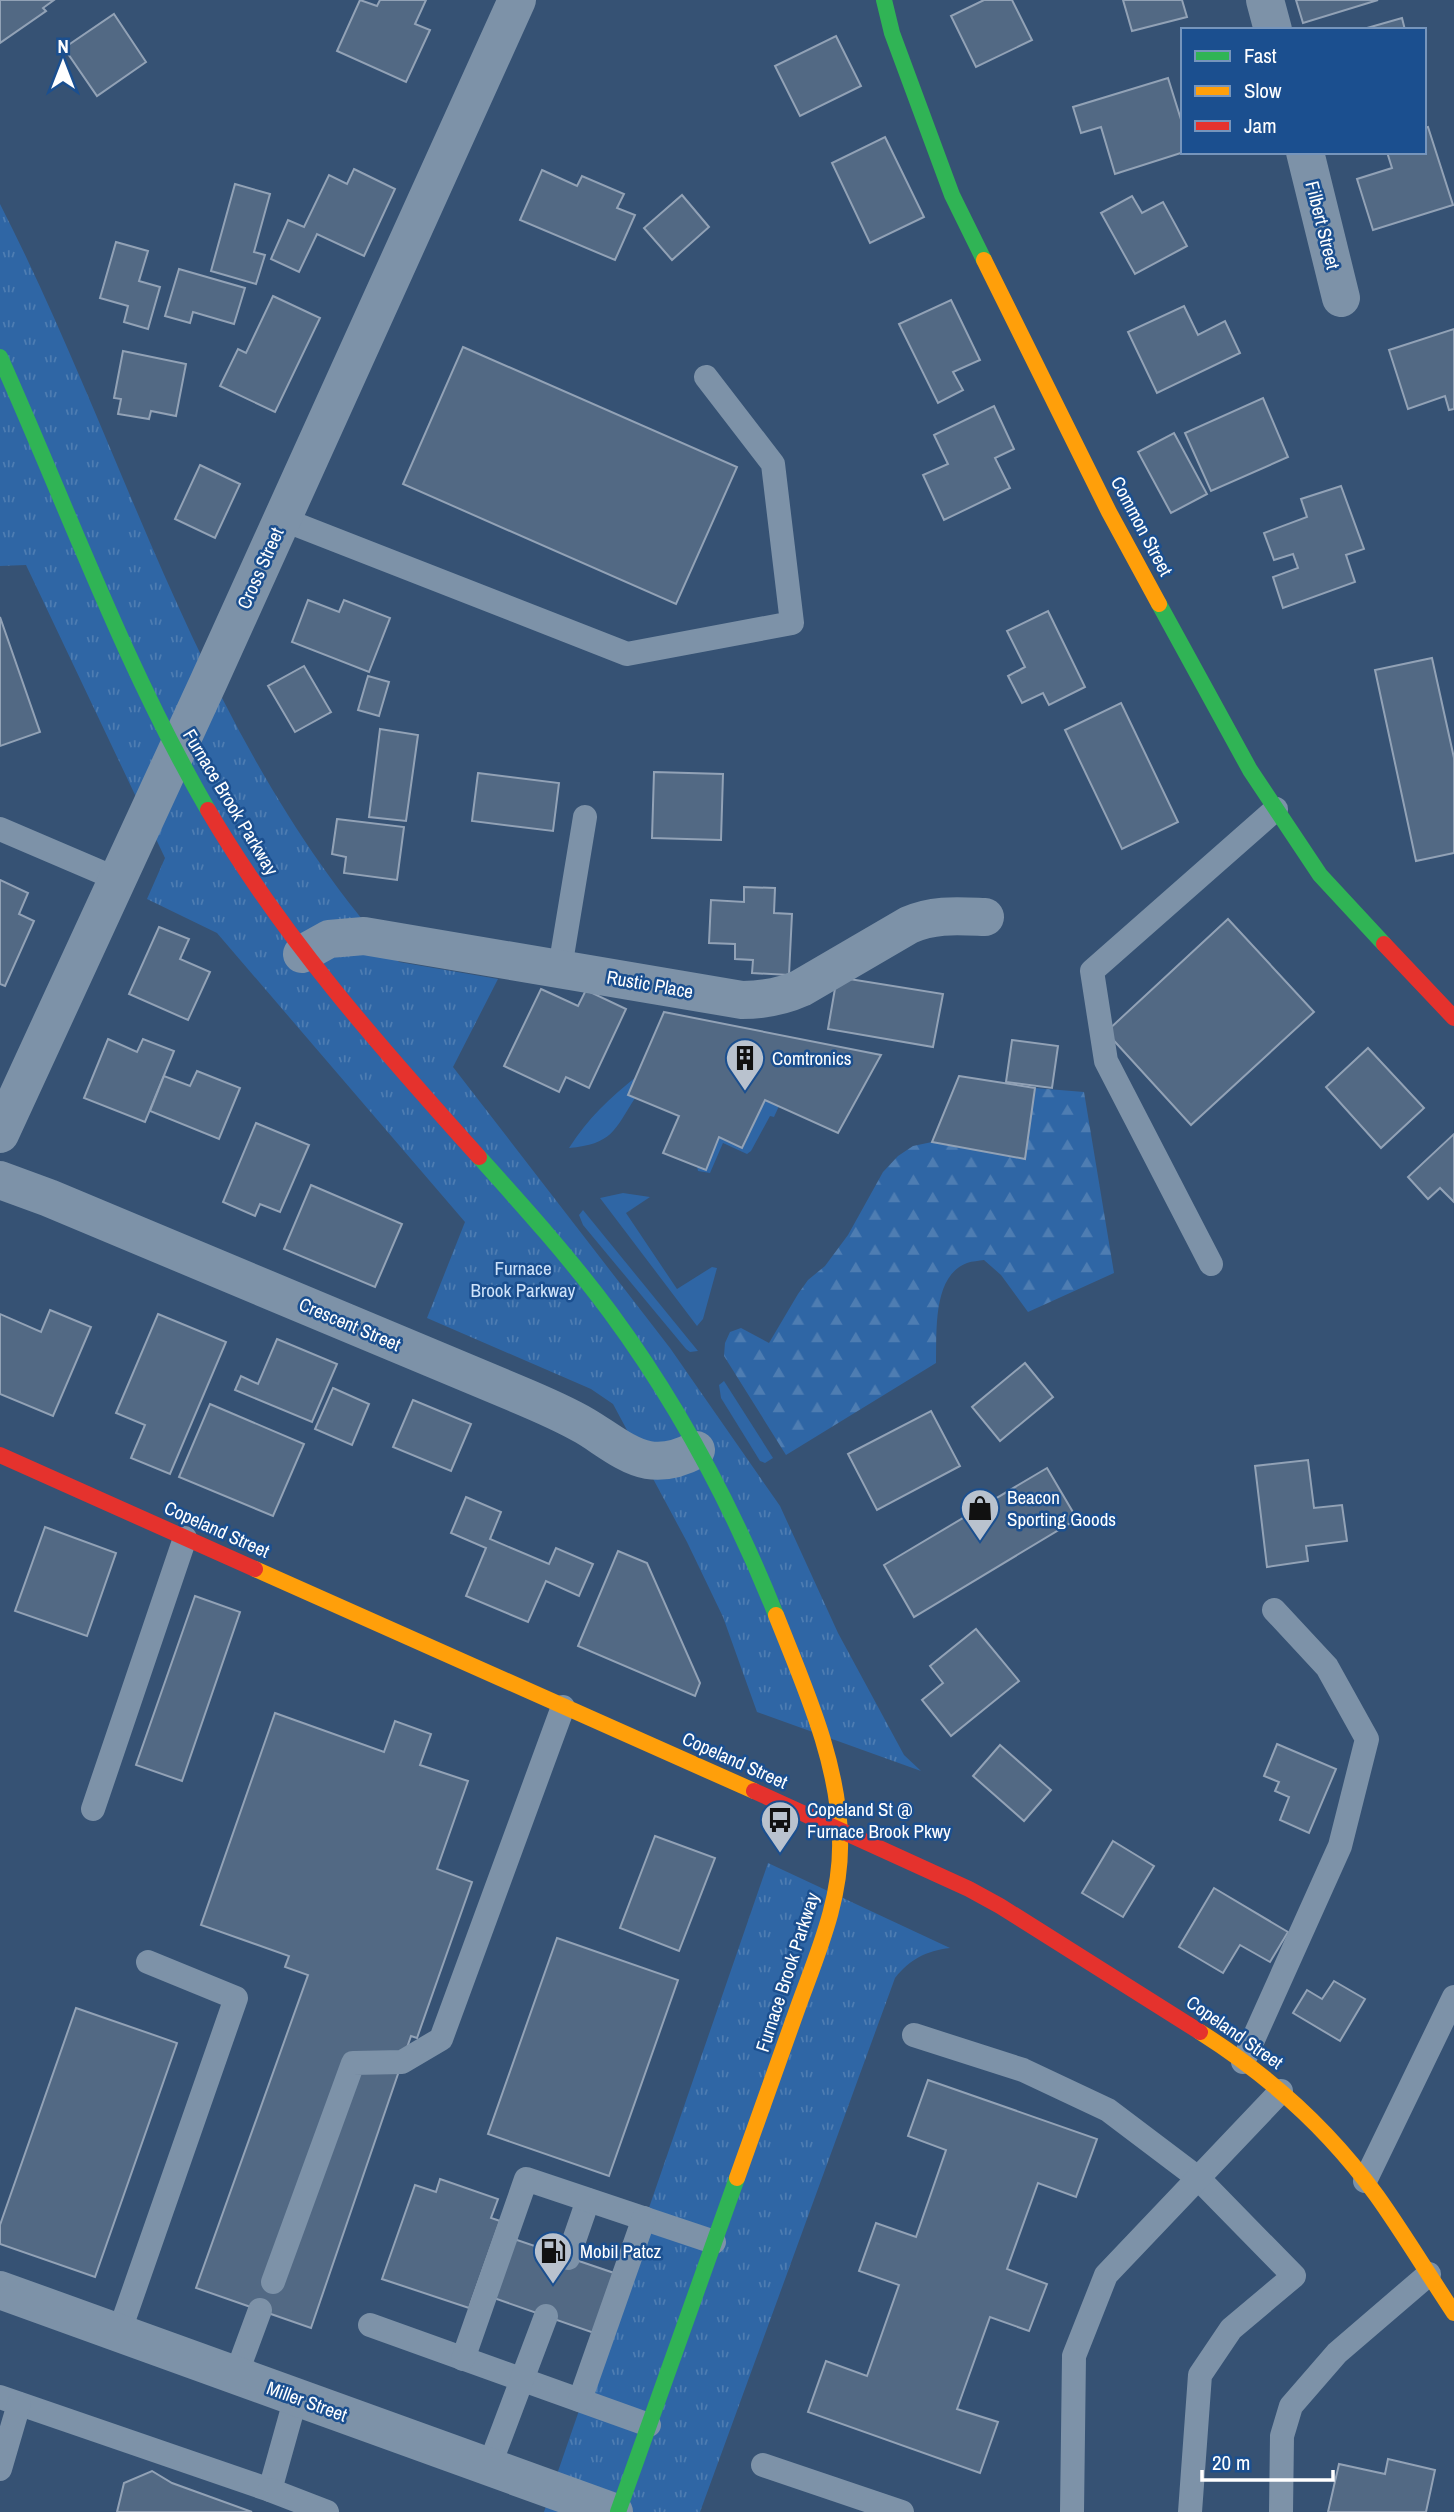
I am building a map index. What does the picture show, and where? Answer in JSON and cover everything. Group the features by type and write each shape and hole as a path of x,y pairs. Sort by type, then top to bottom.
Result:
{"main road":[{"name":"Common Street","path":"884,0 892,33 952,195 1109,512 1250,770 1320,875 1454,1018"},
{"name":"Furnace Brook Parkway","path":"0,356 114,626 175,751 251,878 302,954 355,1019 572,1262 646,1363 696,1450 753,1562 786,1638 830,1773 841,1830 839,1879 827,1927 616,2512"},
{"name":"Copeland Street","path":"0,1455 841,1830 959,1884 1000,1906 1219,2043 1281,2091 1338,2148 1377,2196 1454,2313"}],"street":[{"name":"Cross Street","path":"0,1134 517,0"},
{"path":"1265,0 1272,28"},
{"name":"Filbert Street","path":"1305,154 1341,298"},
{"name":"Rustic Place","path":"302,954 329,939 364,936 742,1000 762,1000 801,988 925,918 944,915 985,917"},
{"name":"Crescent Street","path":"0,1180 515,1393 552,1409 648,1460 674,1459 696,1450"},
{"name":"Miller Street","path":"0,2290 616,2512"}],"lane":[{"path":"282,519 626,654 792,624 773,464 706,377"},
{"path":"1211,1264 1106,1061 1092,971 1276,809"},
{"path":"560,968 585,817"},
{"path":"0,829 117,879"},
{"path":"93,1809 185,1538"},
{"path":"1243,2062 1340,1846 1367,1739 1327,1667 1274,1610"},
{"path":"273,2282 353,2063 402,2062 441,2039 564,1707"},
{"path":"120,2333 236,1998 148,1962"},
{"path":"1365,2181 1454,1997"},
{"path":"914,2035 1023,2070 1108,2110 1198,2178 1294,2276 1231,2329 1200,2375 1189,2512"},
{"path":"1072,2512 1074,2356 1106,2275 1281,2091"},
{"path":"463,2359 526,2179 715,2242"},
{"path":"568,2258 588,2200"},
{"path":"580,2400 644,2218"},
{"path":"1281,2512 1282,2435 1291,2406 1337,2353 1429,2274"},
{"path":"236,2375 260,2310"},
{"path":"489,2467 546,2316"},
{"path":"370,2325 649,2425"},
{"path":"270,2490 296,2397"},
{"path":"0,2469 9,2400 327,2512"},
{"path":"763,2465 902,2512"}],"green space":[{"name":"Furnace Brook Parkway","path":"0,204 46,301 174,598 220,695 272,789 331,878 399,962 498,979 453,1067 670,1348 780,1506 838,1633 904,1755 921,1771 757,1712 723,1617 687,1542 613,1404 591,1389 427,1318 465,1222 217,933 147,899 165,858 26,565 0,566"},
{"path":"637,1076 628,1095 635,1098 610,1134 594,1143 569,1148 600,1109"},
{"path":"1035,1088 1084,1092 1114,1273 1028,1312 1001,1275 984,1260 967,1263 956,1270 942,1292 937,1322 936,1363 786,1455 724,1356 725,1343 730,1332 741,1328 769,1343 808,1280 825,1266 848,1235 883,1172 898,1156 913,1146 932,1142 1024,1159"},
{"path":"765,1100 779,1106 774,1117 770,1116 751,1151 747,1154 723,1143 710,1173 698,1171 697,1166 706,1170 719,1137 743,1148"},
{"path":"623,1193 650,1197 626,1213 677,1289 712,1267 717,1268 703,1319 697,1326 600,1198"},
{"path":"583,1210 698,1351 690,1352 686,1349 583,1225 579,1215"},
{"path":"724,1381 773,1458 765,1463 760,1461 721,1398 719,1385"},
{"path":"768,1863 950,1948 919,1957 895,1978 700,2512 544,2512"}],"building":[{"path":"0,0 54,0 43,8 46,11 0,43"},
{"path":"360,0 377,6 380,0 426,0 415,24 430,30 406,82 337,51"},
{"path":"984,0 1012,0 1032,40 976,67 951,16"},
{"path":"1123,0 1182,0 1187,17 1132,31"},
{"path":"1296,0 1378,0 1303,23"},
{"path":"114,14 146,62 97,96 64,48"},
{"path":"1402,18 1404,28 1367,28"},
{"path":"836,36 861,86 800,116 775,66"},
{"path":"1168,78 1181,120 1181,153 1115,174 1101,127 1081,133 1073,107"},
{"path":"1426,128 1453,205 1373,230 1357,179 1392,168 1388,154 1426,154"},
{"path":"885,137 924,217 870,243 832,163"},
{"path":"354,169 395,189 364,256 317,234 299,272 271,259 288,220 304,227 329,175 347,184"},
{"path":"542,170 577,186 582,176 624,194 617,208 635,215 615,260 520,220"},
{"path":"235,184 270,194 254,252 265,255 256,284 211,271"},
{"path":"682,195 709,227 672,260 644,228"},
{"path":"1132,196 1142,213 1163,202 1187,246 1135,274 1101,213"},
{"path":"116,242 148,251 139,281 160,287 148,329 124,322 128,306 100,298"},
{"path":"179,269 245,288 234,324 193,312 190,323 165,316"},
{"path":"273,296 320,318 275,412 220,386 238,349 246,353"},
{"path":"951,300 980,360 953,372 963,390 938,403 899,324"},
{"path":"1184,306 1198,335 1225,321 1240,353 1157,393 1128,332"},
{"path":"1454,329 1454,409 1449,410 1445,396 1408,409 1389,350"},
{"path":"463,347 737,467 676,604 403,484"},
{"path":"123,351 186,364 176,416 151,411 149,419 118,414 121,399 114,398"},
{"path":"1263,398 1288,457 1211,491 1185,433"},
{"path":"994,406 1014,449 995,458 1010,488 944,520 923,475 948,464 934,435"},
{"path":"1174,433 1207,494 1171,513 1138,452"},
{"path":"200,465 240,484 215,538 175,519"},
{"path":"1341,486 1364,549 1346,555 1355,582 1283,608 1273,577 1298,568 1293,554 1274,560 1264,533 1307,517 1301,499"},
{"path":"308,600 339,612 344,600 390,618 369,672 292,642"},
{"path":"1048,611 1085,687 1049,705 1043,693 1022,703 1008,676 1025,667 1007,631"},
{"path":"0,617 40,732 0,746"},
{"path":"1432,658 1454,758 1454,853 1416,861 1375,670"},
{"path":"304,666 331,712 295,732 268,686"},
{"path":"368,676 389,682 379,716 358,710"},
{"path":"1121,703 1178,822 1122,849 1065,730"},
{"path":"380,729 418,735 406,821 369,817"},
{"path":"654,772 723,774 721,840 652,838"},
{"path":"478,773 559,783 553,831 472,821"},
{"path":"337,819 404,827 397,880 344,873 346,857 332,854"},
{"path":"0,880 28,893 19,914 34,921 5,986 0,984"},
{"path":"744,887 775,888 774,913 792,914 789,975 752,973 753,960 735,959 735,944 709,943 711,900 744,902"},
{"path":"1228,919 1314,1012 1191,1125 1106,1032"},
{"path":"159,927 189,939 180,959 210,972 188,1020 129,994"},
{"path":"837,977 943,994 933,1047 828,1029"},
{"path":"541,989 578,1006 586,990 626,1009 589,1088 566,1077 559,1092 504,1066"},
{"name":"Comtronics","path":"664,1012 881,1055 838,1133 765,1100 742,1148 719,1137 706,1170 663,1153 679,1116 628,1095"},
{"path":"108,1039 137,1052 143,1039 174,1051 145,1122 84,1098"},
{"path":"1012,1040 1058,1046 1052,1088 1006,1082"},
{"path":"1368,1048 1424,1108 1381,1148 1326,1087"},
{"path":"197,1071 240,1088 219,1139 150,1111 164,1076 190,1086"},
{"path":"959,1076 1035,1088 1025,1159 932,1142"},
{"path":"256,1123 309,1145 280,1212 260,1204 255,1216 223,1202"},
{"path":"1454,1134 1454,1202 1440,1188 1428,1199 1408,1177"},
{"path":"311,1185 402,1224 375,1287 284,1249"},
{"path":"50,1310 91,1327 53,1416 0,1394 0,1314 41,1332"},
{"path":"158,1314 226,1342 170,1474 131,1458 145,1425 116,1413"},
{"path":"277,1339 337,1364 312,1422 235,1390 241,1376 258,1384"},
{"path":"1025,1363 1053,1397 1000,1441 972,1407"},
{"path":"333,1388 369,1404 352,1445 315,1429"},
{"path":"413,1400 471,1424 451,1471 393,1447"},
{"path":"210,1404 304,1444 273,1516 179,1477"},
{"path":"931,1411 960,1466 877,1510 848,1454"},
{"path":"1308,1460 1314,1508 1342,1505 1347,1541 1306,1546 1308,1561 1267,1567 1255,1466"},
{"name":"Beacon Sporting Goods","path":"1047,1468 1077,1519 914,1617 884,1565"},
{"path":"466,1497 501,1512 490,1539 549,1564 556,1548 593,1564 579,1596 546,1581 528,1622 466,1596 486,1548 451,1533"},
{"path":"45,1527 116,1553 87,1636 15,1611"},
{"path":"618,1551 647,1563 700,1683 695,1696 578,1646"},
{"path":"195,1596 240,1612 182,1781 136,1765"},
{"path":"976,1629 1019,1681 951,1736 922,1700 943,1683 930,1666"},
{"path":"275,1713 384,1752 395,1721 431,1734 420,1765 468,1781 437,1869 472,1882 417,2038 411,2036 311,2328 196,2288 308,1975 285,1967 289,1956 201,1925"},
{"path":"1277,1744 1336,1769 1309,1833 1280,1820 1289,1797 1275,1791 1279,1782 1264,1776"},
{"path":"1000,1745 1051,1790 1024,1821 973,1776"},
{"path":"655,1836 715,1858 679,1951 620,1928"},
{"path":"1113,1841 1154,1866 1123,1917 1082,1893"},
{"path":"1214,1888 1288,1932 1270,1962 1240,1945 1223,1973 1179,1947"},
{"path":"557,1938 678,1980 609,2176 488,2134"},
{"path":"1334,1981 1365,1999 1340,2041 1293,2013 1307,1990 1322,1999"},
{"path":"76,2008 177,2043 95,2277 0,2244 0,2225"},
{"path":"928,2080 1097,2139 1076,2197 1038,2183 1007,2269 1047,2284 1029,2331 990,2317 957,2409 998,2422 980,2473 808,2412 826,2361 867,2376 899,2285 859,2271 876,2223 916,2237 946,2150 908,2136"},
{"path":"440,2179 498,2199 491,2218 500,2221 469,2308 382,2279 415,2185 436,2192"},
{"name":"Mobil Patcz","path":"508,2237 617,2274 597,2334 488,2296"},
{"path":"1388,2459 1435,2470 1426,2512 1328,2512 1339,2464 1385,2474"},
{"path":"152,2471 172,2483 252,2512 117,2512 124,2483"}],"traffic: fast":[{"path":"884,0 892,33 952,195 984,260"},
{"path":"0,357 123,643 208,810"},
{"path":"1159,604 1250,770 1320,875 1384,944"},
{"path":"479,1157 579,1272 659,1383 723,1497 776,1615"},
{"path":"618,2512 737,2178"}],"traffic: slow":[{"path":"984,260 1109,512 1159,604"},
{"path":"255,1569 754,1791"},
{"path":"737,2178 821,1945 833,1904 840,1861 838,1810 827,1753 776,1615"},
{"path":"1200,2032 1273,2086 1339,2149 1377,2196 1454,2313"}],"traffic: jam":[{"path":"208,810 268,903 301,947 370,1033 479,1157"},
{"path":"1384,944 1454,1018"},
{"path":"0,1455 255,1569"},
{"path":"754,1791 969,1889 1200,2032"}],"place":[{"name":"Comtronics","path":"745,1092"},
{"name":"Beacon Sporting Goods","path":"980,1542"},
{"name":"Copeland St @ Furnace Brook Pkwy","path":"780,1854"},
{"name":"Mobil Patcz","path":"553,2285"}]}
